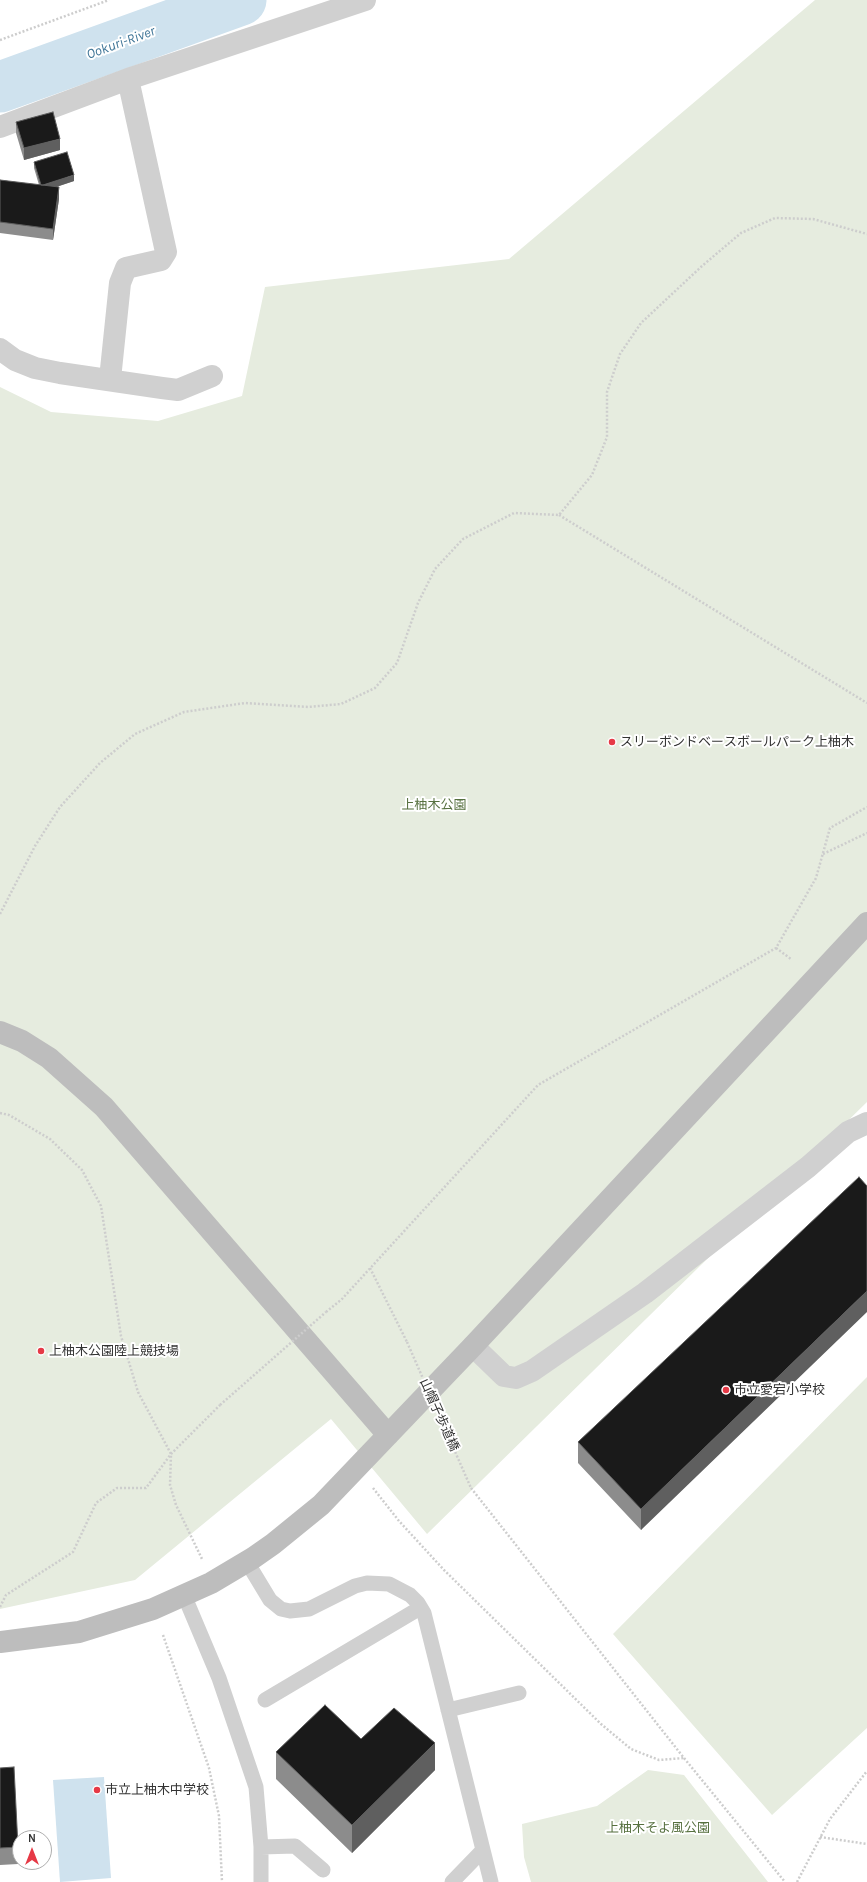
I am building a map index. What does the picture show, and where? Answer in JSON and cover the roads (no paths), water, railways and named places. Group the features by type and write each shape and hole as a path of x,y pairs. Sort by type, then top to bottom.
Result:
{"street":[{"path":"0,127 128,79 365,0"},
{"path":"110,379 120,283 126,268 162,260 166,252 128,79"},
{"path":"0,349 15,360 35,368 178,390 212,376"},
{"path":"0,1642 79,1632 153,1609 211,1583 246,1562 273,1544 321,1505 473,1346 867,923"},
{"path":"0,1032 22,1041 49,1058 104,1107 388,1436"},
{"path":"473,1346 504,1376 516,1378 532,1371 645,1293 808,1167 848,1132 867,1123"}],"lane":[{"path":"246,1562 270,1600 281,1609 297,1611 309,1609 355,1586 367,1583 389,1584 410,1594 424,1613 492,1882"},
{"path":"184,1595 219,1678 256,1787 261,1847 261,1882"},
{"path":"265,1700 420,1608"},
{"path":"448,1710 519,1693"},
{"path":"261,1847 295,1846 323,1870"},
{"path":"452,1882 483,1850"}],"water":[{"path":"104,1777 111,1878 60,1882 53,1780"}],"waterway":[{"name":"Ookuri-River","path":"0,87 241,0"}],"place":[{"name":"スリーボンドベースボールパーク上柚木","path":"612,742"},
{"name":"上柚木公園陸上競技場","path":"41,1351"},
{"name":"市立愛宕小学校","path":"726,1390"},
{"name":"市立上柚木中学校","path":"97,1790"}],"park label":[{"name":"上柚木公園","path":"434,805"},
{"name":"上柚木そよ風公園","path":"658,1828"}]}
